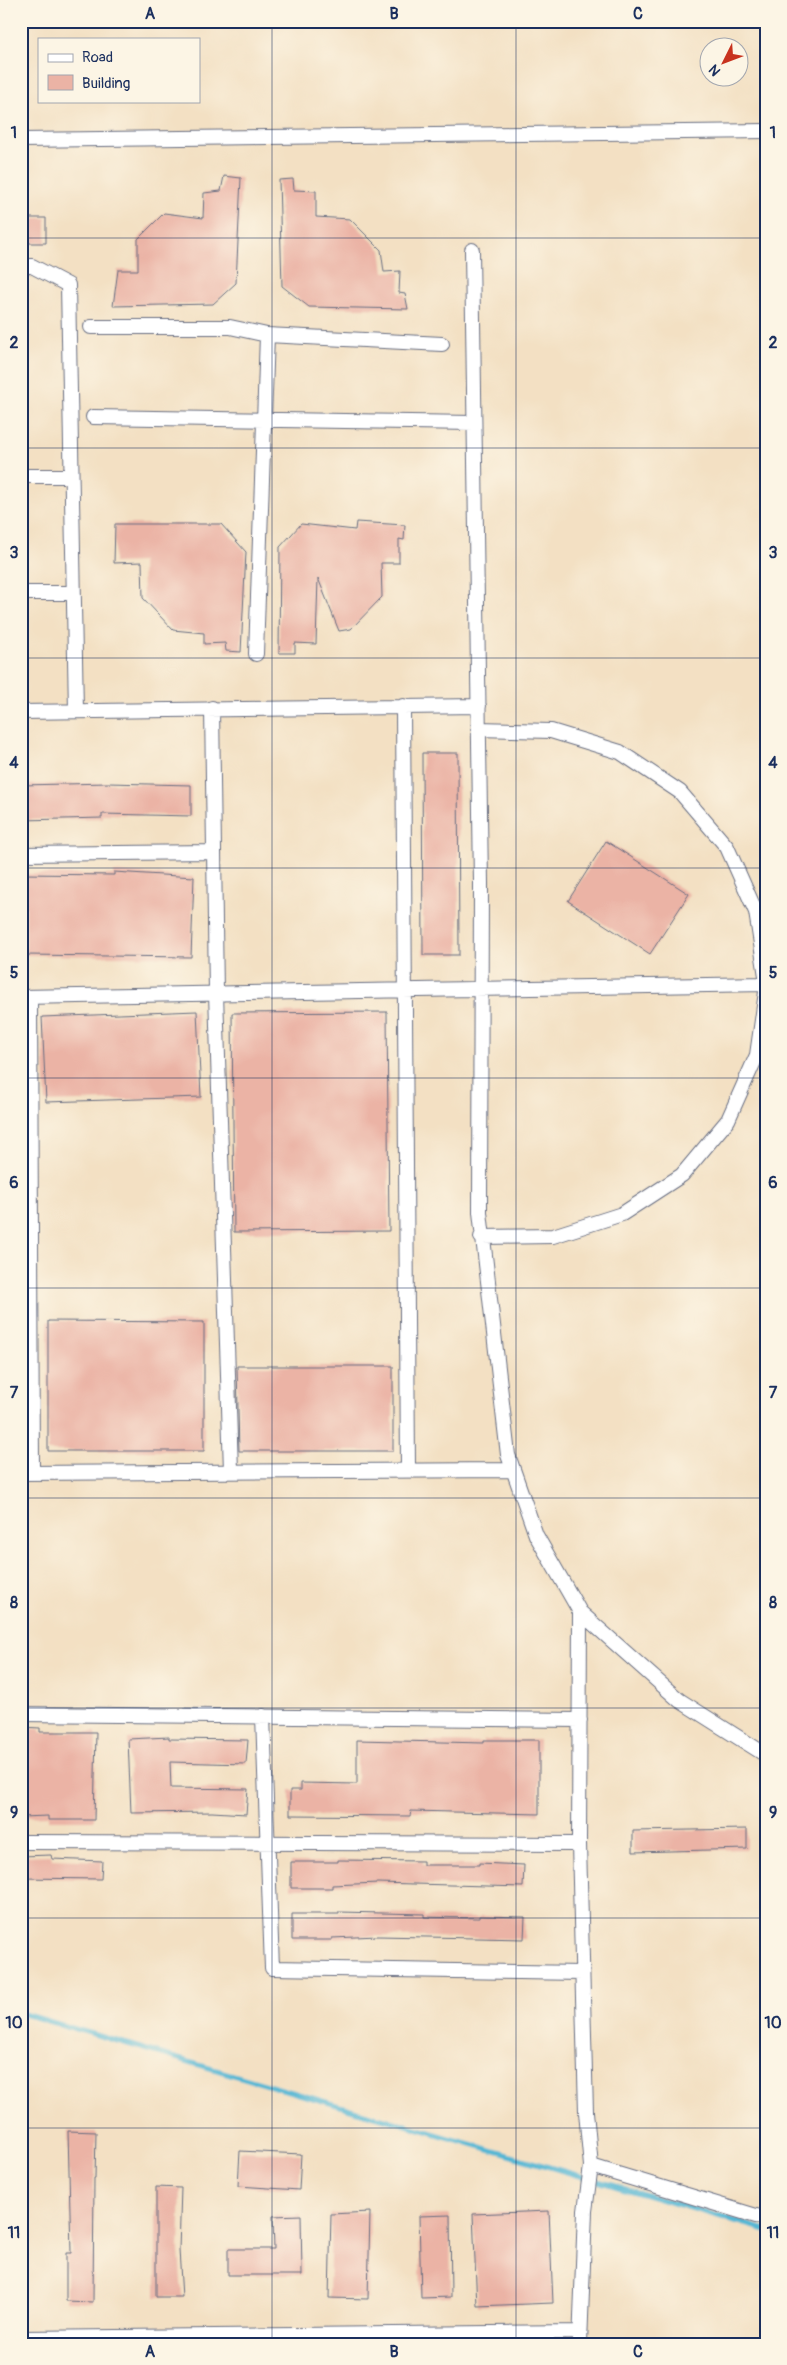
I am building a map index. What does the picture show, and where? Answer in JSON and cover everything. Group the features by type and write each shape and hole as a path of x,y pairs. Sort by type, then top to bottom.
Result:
{"street":[{"path":"21,140 766,132"},
{"path":"472,250 479,706 481,1237 508,1455 536,1535 580,1612 679,1700 766,1755"},
{"path":"21,266 32,266 68,285 76,711"},
{"path":"91,327 230,327 268,335 442,344"},
{"path":"256,654 268,335"},
{"path":"93,417 474,424"},
{"path":"21,476 71,476"},
{"path":"21,593 74,593"},
{"path":"403,706 408,1470"},
{"path":"21,712 479,706"},
{"path":"212,708 216,993 231,1471"},
{"path":"479,729 551,731 620,752 680,792 727,847 761,911 766,976"},
{"path":"21,854 214,852"},
{"path":"513,1470 27,1473 26,997 766,984"},
{"path":"481,1237 553,1236 579,1228 622,1214 682,1175 728,1120 757,1055 766,992"},
{"path":"21,2338 580,2338 587,2194 590,2172 586,2112 579,1844 580,1612"},
{"path":"21,1714 580,1720"},
{"path":"263,1716 272,1968 582,1974"},
{"path":"21,1842 579,1844"},
{"path":"590,2172 766,2219"}],"building":[{"path":"224,176 241,178 236,283 213,304 113,306 118,270 138,270 138,239 164,213 203,218 204,193 221,191"},
{"path":"293,179 294,190 316,191 316,217 350,219 381,250 384,272 400,271 399,293 405,294 408,309 309,307 282,286 279,180"},
{"path":"21,218 46,218 46,243 21,243"},
{"path":"356,522 405,525 404,540 399,539 399,563 381,563 382,597 351,629 339,631 318,578 316,644 295,643 295,653 279,653 280,547 301,524 355,530"},
{"path":"115,524 221,524 246,552 241,652 226,651 225,643 204,644 204,633 173,630 143,598 142,562 114,563"},
{"path":"422,753 458,753 459,955 423,955"},
{"path":"108,783 191,785 191,816 102,814 102,818 23,820 22,785"},
{"path":"606,841 689,894 650,954 568,901"},
{"path":"114,872 194,877 191,957 26,955 26,907 22,907 22,874 114,875"},
{"path":"197,1011 201,1097 46,1102 42,1017"},
{"path":"387,1012 389,1231 234,1232 232,1013"},
{"path":"48,1321 204,1322 204,1451 48,1451"},
{"path":"237,1366 393,1366 393,1451 239,1451"},
{"path":"21,1727 40,1728 40,1732 96,1732 94,1820 48,1820 48,1816 21,1817"},
{"path":"169,1737 169,1739 248,1740 246,1764 170,1762 171,1788 248,1789 246,1814 212,1812 131,1813 128,1739"},
{"path":"357,1740 484,1743 484,1740 539,1740 539,1814 411,1811 410,1816 290,1815 290,1790 301,1790 301,1783 357,1784"},
{"path":"747,1829 747,1849 633,1852 633,1831"},
{"path":"51,1855 52,1859 102,1861 101,1879 21,1878 21,1856"},
{"path":"338,1860 423,1861 423,1865 479,1865 479,1863 524,1865 523,1887 378,1883 332,1885 332,1888 291,1888 291,1862 338,1862"},
{"path":"339,1912 424,1914 424,1917 525,1917 524,1939 378,1936 332,1938 332,1940 292,1940 292,1914 339,1914"},
{"path":"68,2131 96,2132 93,2302 66,2301 66,2253 71,2253"},
{"path":"240,2151 301,2154 299,2190 238,2186"},
{"path":"156,2187 181,2188 179,2250 182,2297 156,2297"},
{"path":"549,2211 553,2303 477,2306 473,2214"},
{"path":"370,2212 368,2299 329,2298 331,2214"},
{"path":"301,2215 302,2275 228,2275 228,2249 274,2249 273,2216"},
{"path":"450,2215 451,2297 421,2298 419,2216"}],"waterway":[{"path":"21,2013 766,2230"}]}
